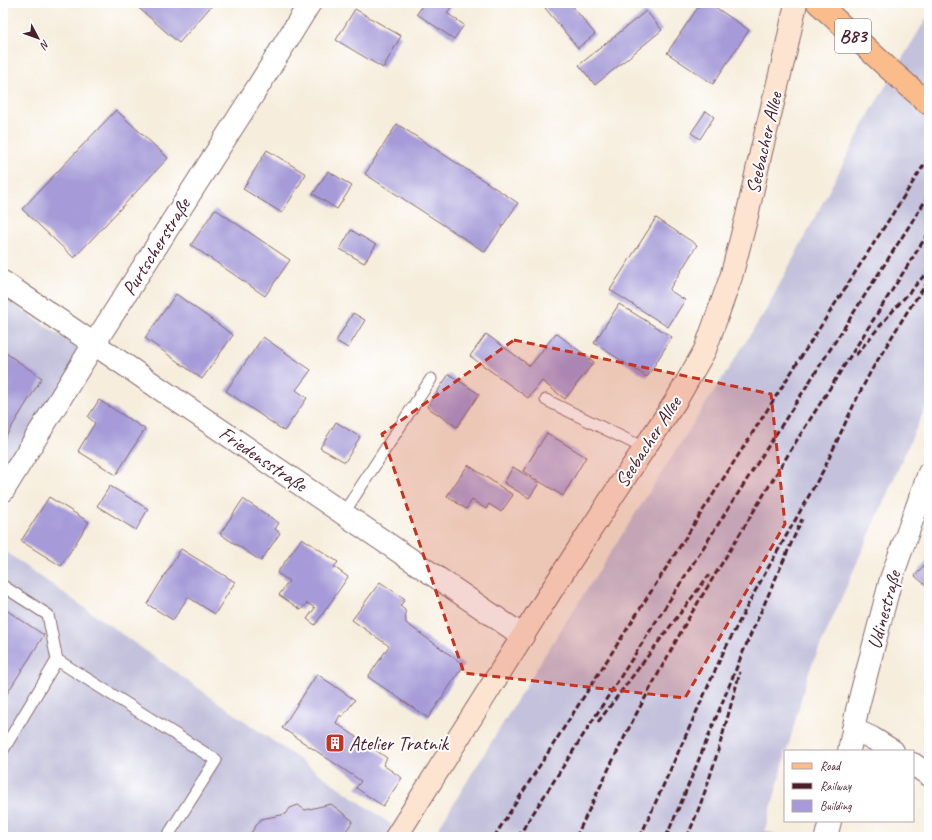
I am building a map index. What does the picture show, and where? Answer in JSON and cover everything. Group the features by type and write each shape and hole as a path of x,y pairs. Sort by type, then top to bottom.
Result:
{"main road":[{"name":"B83","path":"818,3 929,104"}],"street":[{"name":"Purtscherstraße","path":"3,491 94,344 310,3"},
{"name":"Seebacher Allee","path":"396,837 573,557 677,399 705,350 731,277 747,216 796,3"},
{"name":"Friedensstraße","path":"3,282 523,636"},
{"name":"Udinestraße","path":"848,750 891,579 929,473"},
{"path":"853,729 872,738 891,750"},
{"path":"914,765 929,775"},
{"path":"826,837 830,822"}],"lane":[{"path":"343,514 431,379"},
{"path":"546,400 644,448"},
{"path":"3,586 48,616 57,660 3,750"},
{"path":"57,660 216,760 168,837"}],"highlighted area":[{"path":"514,340 771,394 785,524 685,698 464,673 382,434"}],"shaded area":[{"path":"929,14 929,399 808,674 787,750 784,750 784,762 765,830 783,837 433,837 546,653 766,310 872,109"},
{"path":"3,297 85,353 3,486"},
{"path":"3,550 392,825 385,837 3,837"}],"building":[{"path":"133,3 214,3 179,43"},
{"path":"424,3 448,3 452,6 447,13 464,25 454,39 417,14"},
{"path":"541,3 570,3 595,34 578,48"},
{"path":"701,3 709,3 749,30 713,84 667,53"},
{"path":"355,9 401,36 383,68 336,40"},
{"path":"646,11 662,30 595,85 579,65"},
{"path":"116,110 168,158 74,258 22,209"},
{"path":"706,111 714,117 700,139 691,133"},
{"path":"397,124 518,203 485,252 365,174"},
{"path":"267,150 306,174 282,213 243,189"},
{"path":"328,171 352,186 337,209 313,194"},
{"path":"215,209 290,260 265,296 191,245"},
{"path":"656,218 697,245 669,290 685,300 668,327 610,290"},
{"path":"351,230 376,245 364,263 340,249"},
{"path":"176,294 233,335 202,379 145,338"},
{"path":"619,304 672,337 647,377 594,343"},
{"path":"353,313 365,320 348,348 336,341"},
{"path":"556,333 594,362 565,399 542,381 528,398 470,356 486,334 530,366"},
{"path":"263,337 311,370 296,390 307,398 284,431 226,391"},
{"path":"3,351 42,378 3,441"},
{"path":"449,374 479,394 457,427 427,407"},
{"path":"99,400 145,429 116,475 78,451 95,423 88,417"},
{"path":"336,422 360,437 345,462 320,448"},
{"path":"547,433 586,457 563,496 523,471"},
{"path":"468,465 513,495 501,512 489,504 486,509 472,500 466,509 447,496"},
{"path":"513,467 539,483 529,498 504,483"},
{"path":"110,486 148,509 136,530 97,506"},
{"path":"49,497 89,522 61,566 21,541"},
{"path":"243,499 279,523 275,529 280,533 261,561 220,534"},
{"path":"302,538 338,562 334,567 348,577 315,625 307,619 315,608 307,603 301,610 279,595 289,581 277,573"},
{"path":"181,549 235,582 215,614 188,597 173,620 147,604"},
{"path":"929,559 929,588 915,576"},
{"path":"380,582 405,599 400,606 405,610 406,623 464,665 428,718 368,677 389,646 352,620"},
{"path":"3,608 44,635 3,700"},
{"name":"Atelier Tratnik","path":"317,674 355,700 342,717 340,715 336,723 387,758 383,765 402,778 383,806 356,788 361,781 282,728"},
{"path":"331,804 353,821 342,837 248,837 261,819 286,814 290,808 298,805 305,810"}],"railway":[{"path":"494,837 929,157"},
{"path":"518,837 929,195"},
{"path":"576,837 633,720 688,619 797,440 929,232"},
{"path":"856,355 929,270"},
{"path":"640,837 723,653 754,593 824,469 871,371 907,312 929,280"},
{"path":"666,837 743,652 802,519"},
{"path":"598,722 709,575"},
{"path":"687,837 710,777 740,672"}],"place":[{"name":"Atelier Tratnik","path":"335,743"}]}
